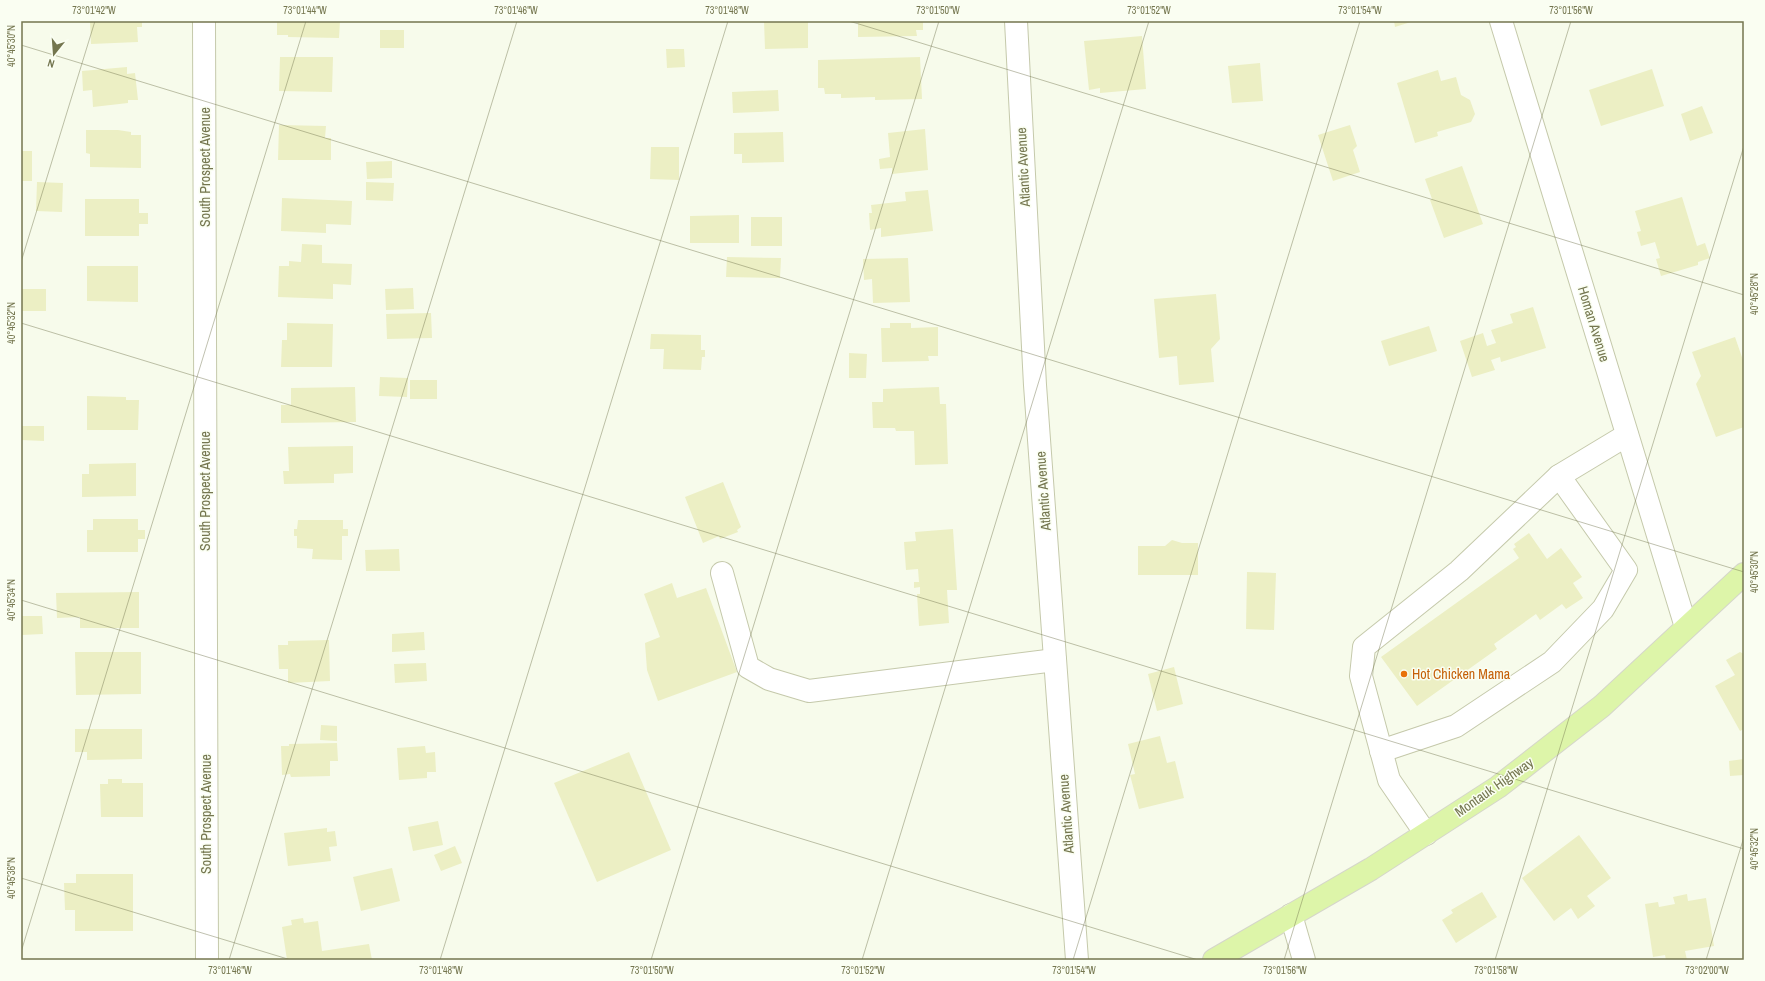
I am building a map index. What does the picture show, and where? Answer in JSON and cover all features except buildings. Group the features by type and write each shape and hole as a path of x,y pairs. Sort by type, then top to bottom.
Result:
{"main road":[{"name":"Montauk Highway","path":"1214,960 1371,869 1498,787 1602,706 1744,574"}],"street":[{"name":"South Prospect Avenue","path":"204,21 207,960"},
{"name":"Atlantic Avenue","path":"1016,21 1035,385 1077,960"},
{"name":"Homan Avenue","path":"1501,21 1686,627"},
{"path":"1426,834 1389,780 1361,676 1364,647 1459,571 1559,476 1628,435"},
{"path":"1381,751 1456,726 1552,662 1603,609 1626,570 1559,476"},
{"path":"722,572 748,667 769,679 809,691 1055,660"},
{"path":"1291,915 1304,960"}],"place":[{"name":"Hot Chicken Mama","path":"1404,674"}]}
